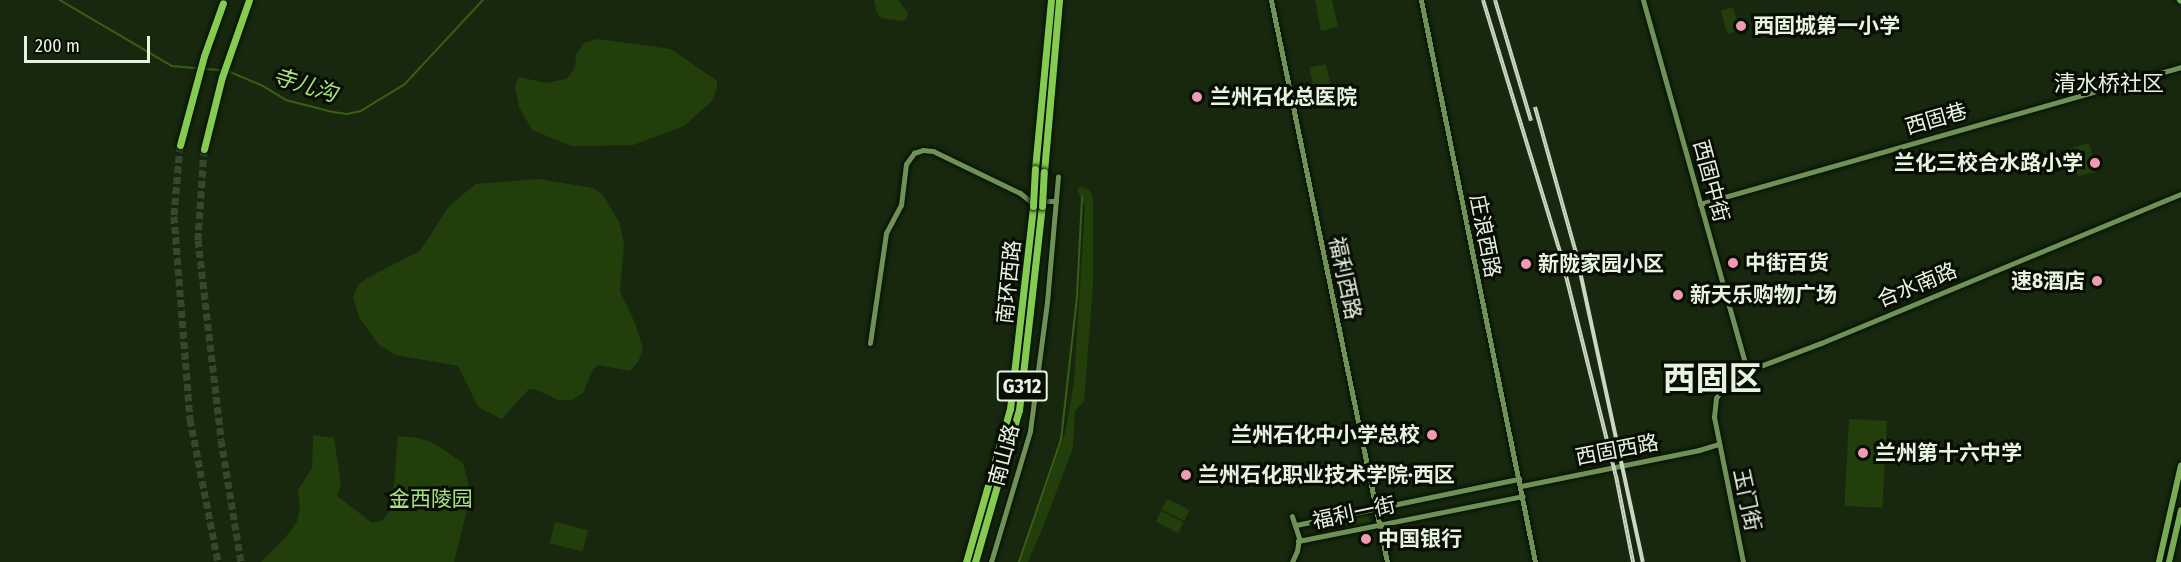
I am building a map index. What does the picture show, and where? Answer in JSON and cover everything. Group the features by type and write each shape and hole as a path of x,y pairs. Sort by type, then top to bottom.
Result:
{"highway":[{"path":"204,149 222,77 249,0"},
{"name":"南环西路","path":"975,562 1019,410 1042,206 1057,16 1053,0"},
{"name":"南环西路","path":"966,562 1010,409 1033,206 1049,19 1053,0"},
{"path":"180,145 204,56 223,3"}],"main road":[{"path":"2159,562 2181,465"},
{"path":"2169,562 2181,510"}],"street":[{"name":"福利西路","path":"1271,0 1387,562"},
{"name":"庄浪西路","path":"1421,0 1523,496"},
{"name":"西固中街","path":"1643,0 1747,371"},
{"name":"西固巷","path":"1701,204 2181,67"},
{"path":"870,344 886,233 901,205 906,165 914,153 923,150 933,151 1020,193 1030,201 1056,199"},
{"name":"南山路","path":"991,562 1030,431 1047,302 1058,176"},
{"name":"合水南路","path":"1719,444 1714,417 1716,398 1726,383 1747,371 1821,344 2181,194"},
{"name":"西固西路","path":"1521,486 1700,450 1719,444"},
{"name":"玉门街","path":"1719,444 1743,562"},
{"name":"福利一街","path":"1296,525 1519,479"},
{"name":"福利一街","path":"1298,542 1523,496"},
{"path":"1523,496 1535,562"},
{"path":"1292,516 1296,525 1298,542 1292,562"}],"green space":[{"path":"874,0 898,0 908,13 907,19 902,21 881,18 877,13"},
{"path":"1315,0 1332,0 1338,27 1321,31"},
{"path":"1733,7 1740,30 1728,34 1721,11"},
{"path":"597,39 671,49 717,81 712,101 684,126 633,145 572,146 532,130 519,107 515,87 519,77 546,83 566,79 575,68 576,55 584,43"},
{"path":"1326,64 1333,97 1316,101 1309,68"},
{"path":"2089,143 2097,171 2078,176 2070,149"},
{"path":"539,179 593,188 603,195 620,224 624,244 620,292 635,323 643,349 638,362 630,371 598,365 593,369 583,393 572,400 559,400 534,389 528,390 502,419 478,407 458,366 396,355 379,345 359,317 353,297 359,284 367,278 420,251 450,205 476,184"},
{"path":"1081,186 1089,190 1093,198 1093,286 1084,401 1075,411 1073,448 1045,522 1028,562 1020,562 1065,433 1074,383 1085,207 1077,189"},
{"path":"1849,419 1887,421 1882,508 1844,506"},
{"name":"金西陵园","path":"313,435 334,438 341,484 337,496 371,522 382,521 392,508 398,436 419,438 435,444 463,463 471,494 454,562 261,562 297,522 300,508 298,490 312,468"},
{"path":"1167,499 1189,510 1184,521 1162,510"},
{"path":"1161,511 1183,522 1178,533 1156,522"},
{"path":"1368,512 1370,524 1343,528 1341,516"},
{"path":"555,522 588,530 583,552 550,543"}],"waterway":[{"name":"寺儿沟","path":"60,0 172,66 197,68"},
{"name":"寺儿沟","path":"228,71 263,86 286,100 333,112 347,114 361,111 405,84 483,0"},
{"name":"寺儿沟","path":"204,69 221,70"},
{"path":"1019,562 1061,440 1077,297 1082,197"}],"tunnel":[{"path":"180,145 174,216 190,419 218,562"},
{"path":"204,149 198,240 221,440 241,562"}],"railway":[{"path":"1483,0 1560,252 1616,476 1633,562"},
{"path":"1495,0 1531,121"},
{"path":"1535,107 1576,253 1643,562"}],"place":[{"name":"西固城第一小学","path":"1741,26"},
{"name":"兰州石化总医院","path":"1197,97"},
{"name":"兰化三校合水路小学","path":"2095,163"},
{"name":"中街百货","path":"1733,263"},
{"name":"新陇家园小区","path":"1526,264"},
{"name":"速8酒店","path":"2097,281"},
{"name":"新天乐购物广场","path":"1678,295"},
{"name":"兰州石化中小学总校","path":"1432,435"},
{"name":"兰州第十六中学","path":"1863,453"},
{"name":"兰州石化职业技术学院·西区","path":"1186,475"},
{"name":"中国银行","path":"1366,539"}],"district":[{"name":"清水桥社区","path":"2109,84"},
{"name":"西固区","path":"1712,380"}]}
